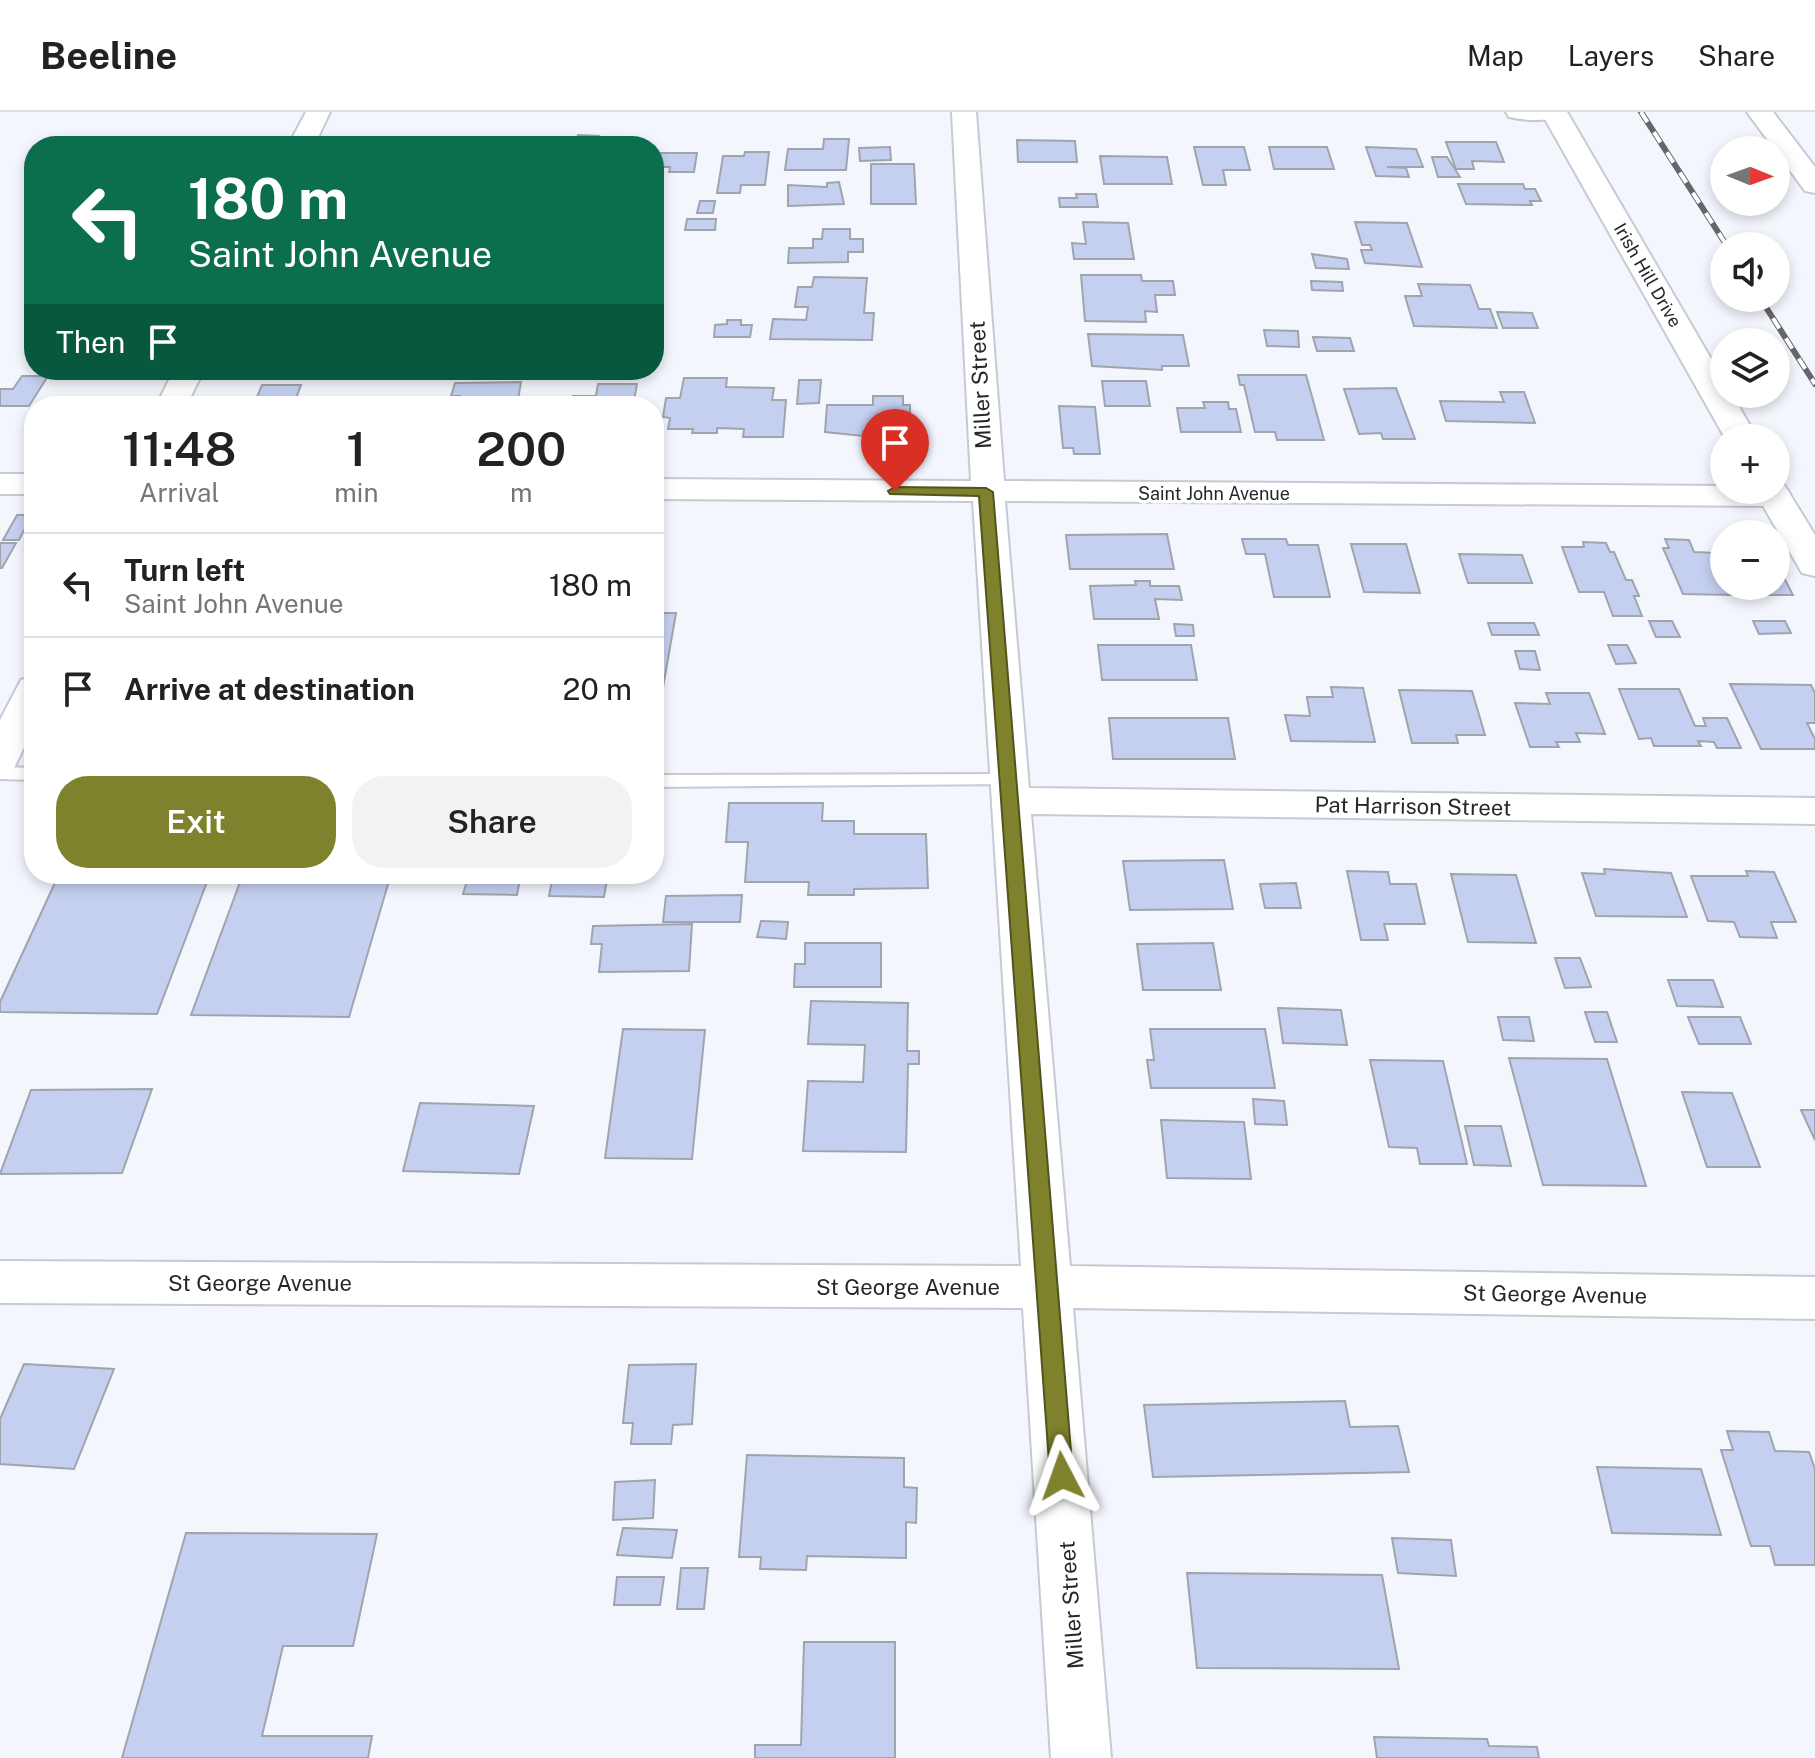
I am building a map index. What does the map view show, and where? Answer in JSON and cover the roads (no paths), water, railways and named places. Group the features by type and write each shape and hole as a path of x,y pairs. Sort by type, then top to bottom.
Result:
{"main road":[{"name":"Irish Hill Drive","path":"1554,112 1733,424"},
{"path":"1760,112 1815,185"},
{"path":"1779,504 1815,565"}],"street":[{"path":"306,136 318,112"},
{"name":"Miller Street","path":"964,112 986,492 1081,1758"},
{"path":"1518,112 1554,112"},
{"path":"0,484 24,484"},
{"name":"Saint John Avenue","path":"664,489 1710,493"},
{"path":"0,759 24,709"},
{"name":"Pat Harrison Street","path":"1010,791 1815,811"},
{"name":"St George Avenue","path":"0,1282 1048,1287 1815,1298"}],"lane":[{"path":"0,773 24,774"},
{"path":"664,781 1010,791"}],"railway":[{"path":"1641,112 1718,232"},
{"path":"1769,312 1815,384"}]}
